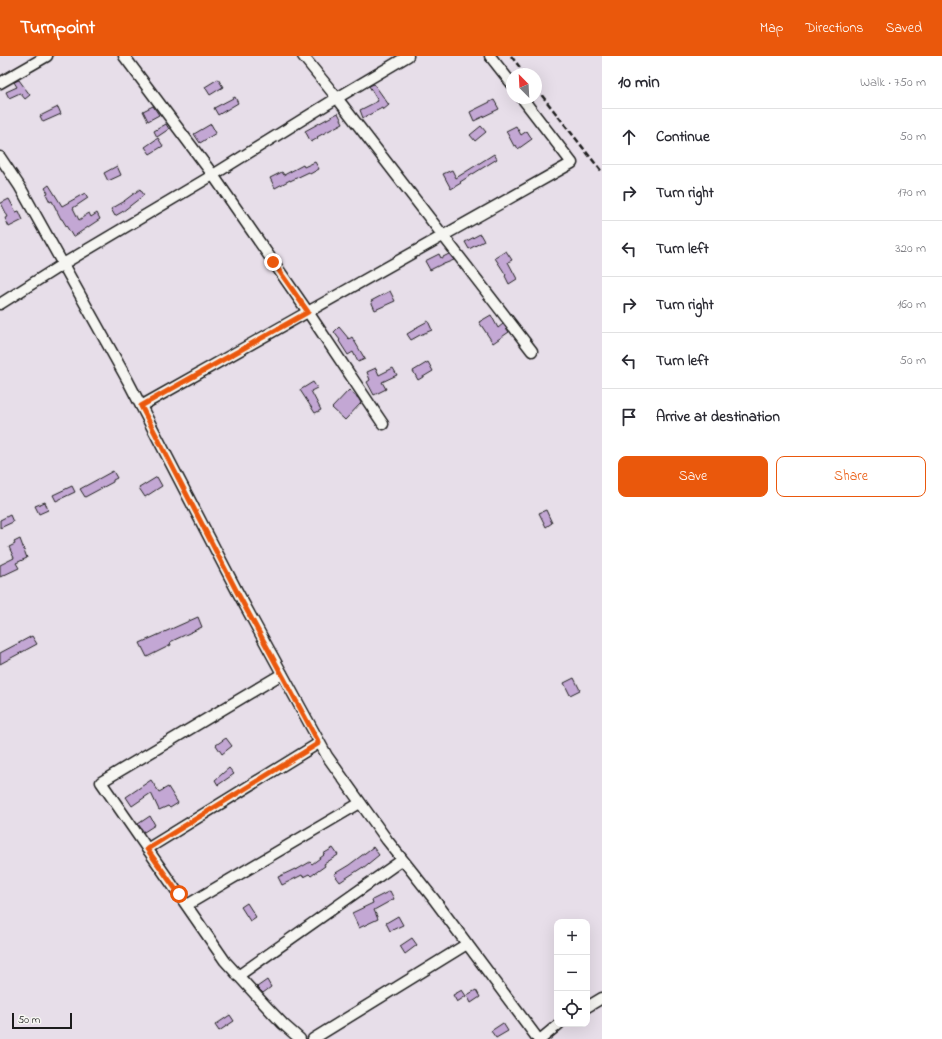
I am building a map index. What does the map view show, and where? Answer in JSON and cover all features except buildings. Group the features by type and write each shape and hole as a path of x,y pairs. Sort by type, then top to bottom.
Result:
{"street":[{"path":"0,83 47,56"},
{"path":"124,56 213,175 308,312 382,424"},
{"path":"304,56 532,351"},
{"path":"0,304 63,264 213,175 408,56"},
{"path":"490,56 506,76"},
{"path":"141,406 572,163 527,104"},
{"path":"0,157 20,187 141,406 237,592 319,743 387,840 433,898 538,1039"},
{"path":"282,674 102,782 226,961 282,1024 300,1039"},
{"path":"147,849 319,743"},
{"path":"187,905 360,803"},
{"path":"238,976 402,860"},
{"path":"313,1039 467,944"},
{"path":"590,1005 602,998"},
{"path":"541,1039 555,1027"}],"railway":[{"path":"511,56 520,68"},
{"path":"542,96 602,172"}],"route":[{"path":"179,894 147,849 319,743 237,592 141,406 308,312 273,262"}]}
